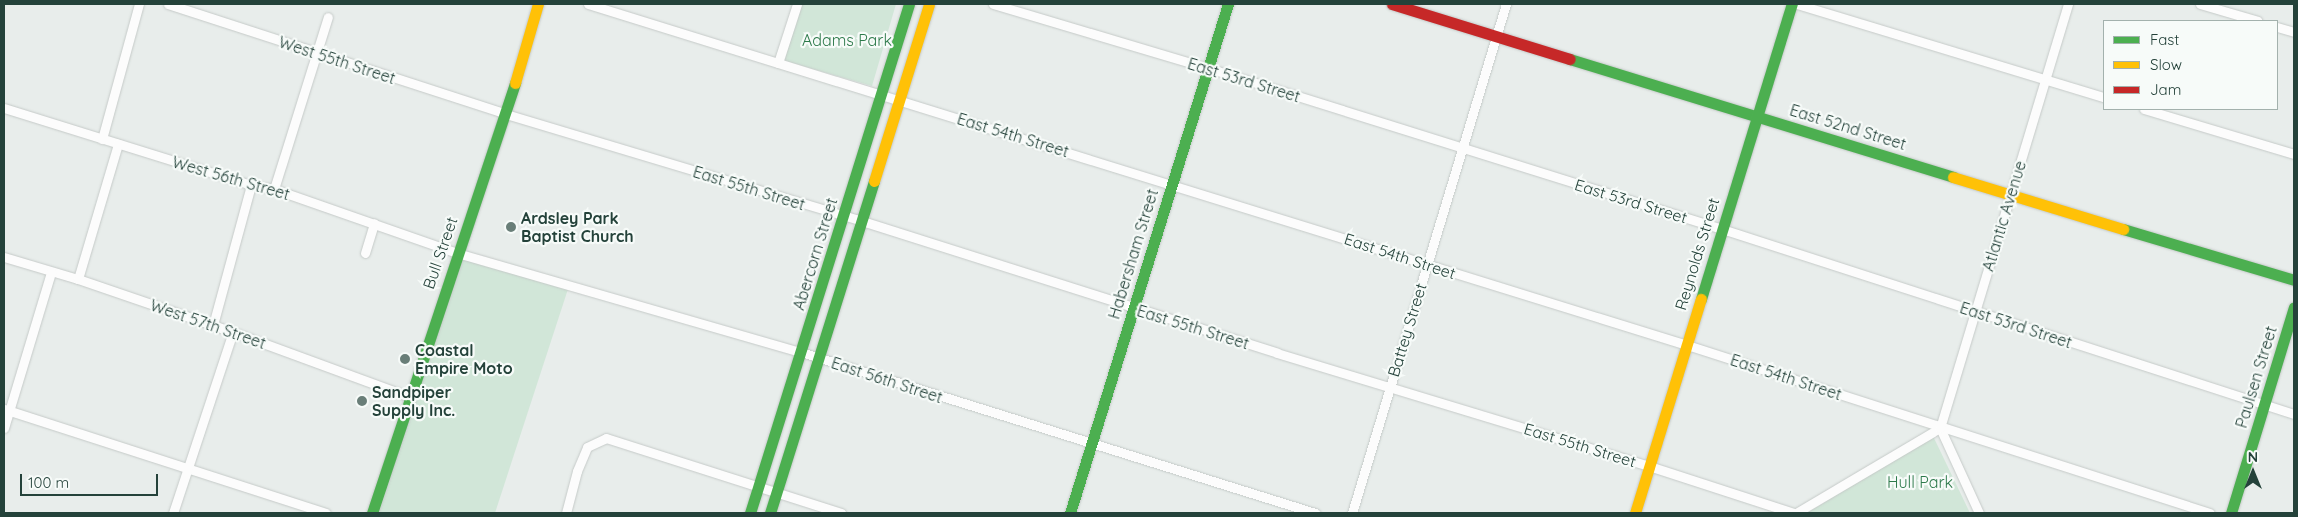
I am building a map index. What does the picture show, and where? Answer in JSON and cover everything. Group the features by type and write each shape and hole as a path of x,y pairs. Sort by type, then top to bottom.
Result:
{"main road":[{"name":"Bull Street","path":"372,513 456,253 506,114 538,4"},
{"name":"Abercorn Street","path":"750,513 909,4"},
{"path":"770,513 862,221 897,100 929,4"},
{"name":"Habersham Street","path":"1070,513 1228,4"},
{"name":"East 52nd Street","path":"1392,4 2010,195 2294,280"},
{"name":"Reynolds Street","path":"1635,513 1792,4"},
{"name":"Paulsen Street","path":"2231,513 2294,307"}],"street":[{"path":"102,139 139,4"},
{"name":"West 55th Street","path":"168,4 506,114"},
{"name":"East 54th Street","path":"588,4 1687,345 1940,428 2210,513"},
{"path":"778,63 797,4"},
{"name":"East 53rd Street","path":"993,4 1208,68 1722,229 2294,414"},
{"name":"Battey Street","path":"1352,513 1506,4"},
{"path":"1797,4 2103,97"},
{"name":"Atlantic Avenue","path":"1940,428 2068,4"},
{"path":"2200,4 2255,20"},
{"path":"274,189 328,17"},
{"path":"2278,27 2294,32"},
{"name":"West 56th Street","path":"4,108 251,185 274,189 456,253"},
{"path":"2147,110 2294,154"},
{"name":"East 55th Street","path":"506,114 862,221 1134,308 1649,466 1795,513"},
{"path":"78,279 118,144"},
{"path":"213,325 251,185"},
{"path":"365,253 373,224"},
{"name":"East 56th Street","path":"456,253 801,352 1091,445 1314,513"},
{"name":"West 57th Street","path":"4,257 78,279 213,325 410,397"},
{"path":"4,428 7,410 51,272"},
{"path":"174,513 187,467 233,332"},
{"path":"7,410 326,513"},
{"path":"1795,513 1940,428 1979,513"},
{"path":"566,513 577,471 587,447 606,438 841,513"}],"green space":[{"name":"Adams Park","path":"800,4 896,4 872,86 782,60"},
{"path":"457,253 569,286 495,513 372,513"},
{"name":"Hull Park","path":"1933,436 1970,513 1807,513"}],"traffic: fast":[{"path":"750,513 909,4"},
{"path":"1070,513 1228,4"},
{"path":"1701,299 1792,4"},
{"path":"1570,59 1953,177"},
{"path":"372,513 515,83"},
{"path":"770,513 874,181"},
{"path":"2123,229 2294,280"},
{"path":"2231,513 2294,307"}],"traffic: slow":[{"path":"515,83 538,4"},
{"path":"874,181 929,4"},
{"path":"1953,177 2123,229"},
{"path":"1635,513 1701,299"}],"traffic: jam":[{"path":"1392,4 1570,59"}],"place":[{"name":"Ardsley Park Baptist Church","path":"511,227"},
{"name":"Coastal Empire Moto","path":"405,359"},
{"name":"Sandpiper Supply Inc.","path":"362,401"}]}
